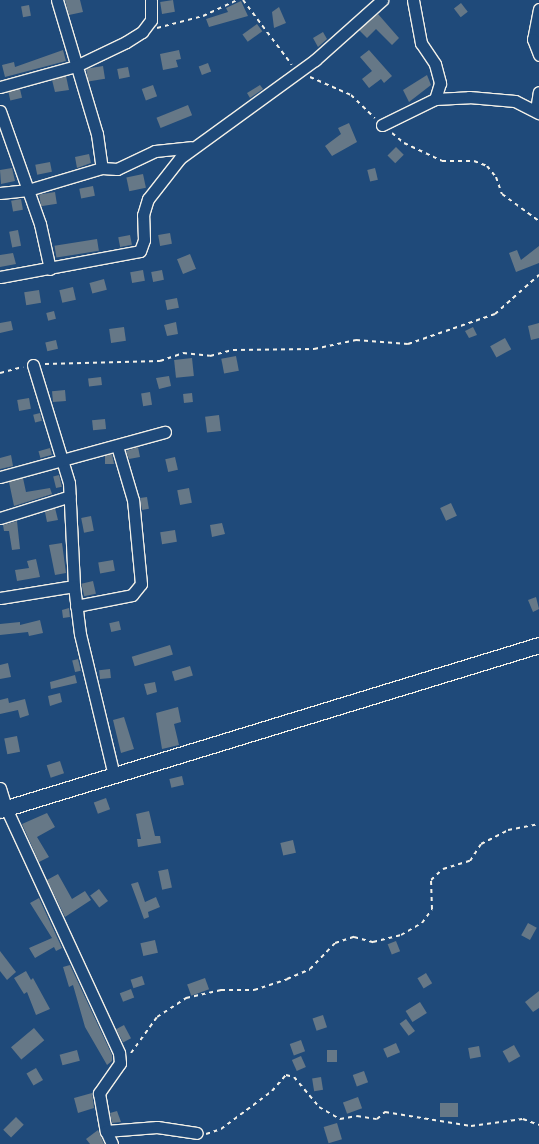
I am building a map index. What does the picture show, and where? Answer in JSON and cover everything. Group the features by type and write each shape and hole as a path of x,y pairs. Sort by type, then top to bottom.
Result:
{"main road":[{"path":"3,809 539,645"}],"street":[{"path":"57,0 97,134 102,168"},
{"path":"0,87 76,66 142,32 151,20 151,0"},
{"path":"0,277 140,251 144,240 143,215 148,199 190,147 244,114 315,60 382,0"},
{"path":"414,0 422,42 435,64 440,83 435,99"},
{"path":"539,9 533,39 539,54"},
{"path":"382,125 435,99 469,97 515,101 537,111 539,92"},
{"path":"0,111 28,190 50,269"},
{"path":"0,193 28,190 102,168 117,169 155,151 190,147"},
{"path":"32,365 63,460 70,496 76,606 90,684 114,776"},
{"path":"0,477 165,432"},
{"path":"76,606 132,595 141,584 133,500 117,446"},
{"path":"0,518 70,496"},
{"path":"0,598 74,586"},
{"path":"0,788 3,809 119,1054 120,1063 100,1092 106,1131 112,1144"},
{"path":"106,1131 157,1127 197,1133"}],"path":[{"path":"142,32 203,16 237,0"},
{"path":"382,125 404,144 442,161 474,162 487,166 496,177 502,194 539,221"},
{"path":"0,373 32,365 160,361 183,353 210,356 233,350 314,349 356,340 408,344 495,314 539,275"},
{"path":"120,1063 144,1038 157,1017 170,1006 186,998 222,990 254,990 287,979 310,969 324,958 335,943 354,937 373,942 401,936 422,922 432,909 431,880 443,869 470,861 481,844 508,830 539,824"},
{"path":"197,1133 210,1135 221,1129 272,1091 286,1075 294,1077 320,1106 340,1119 357,1116 377,1119 385,1112 471,1126 523,1119 539,1125"}],"building":[{"path":"65,0 80,0 83,12 69,15"},
{"path":"173,0 175,12 162,14 160,2"},
{"path":"241,1 248,16 209,27 206,19 228,12 226,8"},
{"path":"461,3 468,12 461,17 454,9"},
{"path":"29,5 31,16 23,17 21,6"},
{"path":"279,7 286,23 274,28 272,12"},
{"path":"378,14 399,38 392,45 376,29 367,38 359,30"},
{"path":"257,24 262,31 248,42 242,35"},
{"path":"323,32 327,39 318,47 313,38"},
{"path":"63,50 66,61 5,77 2,65 14,62 15,67"},
{"path":"179,50 181,59 176,60 178,67 163,70 160,54"},
{"path":"369,50 392,76 384,83 381,79 369,88 362,79 372,71 360,57"},
{"path":"208,63 211,71 202,75 199,67"},
{"path":"103,66 105,79 88,81 86,69"},
{"path":"128,67 130,77 119,79 117,69"},
{"path":"427,75 431,85 409,102 403,90"},
{"path":"66,76 69,90 55,92 52,80"},
{"path":"153,85 157,96 146,100 142,89"},
{"path":"260,85 263,89 250,98 247,93"},
{"path":"20,89 22,98 10,100 8,92"},
{"path":"188,105 192,115 161,128 156,118"},
{"path":"349,123 357,142 332,156 325,146 341,134 338,128"},
{"path":"396,147 404,155 395,163 388,155"},
{"path":"89,154 91,163 77,168 75,157"},
{"path":"50,162 52,172 37,175 35,165"},
{"path":"12,168 15,181 1,184 0,170"},
{"path":"375,168 378,180 370,182 367,170"},
{"path":"143,174 146,188 129,191 126,178"},
{"path":"93,186 95,196 81,198 79,189"},
{"path":"55,192 57,204 41,206 39,195"},
{"path":"21,199 23,210 13,212 11,201"},
{"path":"18,230 21,246 12,247 9,232"},
{"path":"170,233 172,244 160,246 158,235"},
{"path":"130,235 132,245 120,247 118,237"},
{"path":"97,239 99,251 56,258 55,246"},
{"path":"539,246 539,263 516,272 509,253 517,250 521,260"},
{"path":"13,253 16,264 0,267 0,255"},
{"path":"190,254 196,269 183,274 177,259"},
{"path":"143,270 145,281 132,283 130,272"},
{"path":"162,270 164,280 153,282 151,272"},
{"path":"104,279 107,290 92,294 90,283"},
{"path":"73,287 76,300 62,303 59,290"},
{"path":"39,290 41,303 26,305 24,292"},
{"path":"177,298 179,308 167,310 165,300"},
{"path":"54,311 56,319 48,321 46,313"},
{"path":"11,321 13,330 0,333 0,323"},
{"path":"176,322 178,334 167,336 164,325"},
{"path":"539,323 539,338 531,340 528,326"},
{"path":"124,327 126,341 111,343 109,329"},
{"path":"473,327 477,335 469,338 465,331"},
{"path":"505,338 511,349 496,358 490,346"},
{"path":"56,340 58,349 47,351 45,342"},
{"path":"236,356 239,371 224,374 221,359"},
{"path":"192,358 194,376 176,378 174,360"},
{"path":"169,376 171,386 159,389 156,378"},
{"path":"101,377 102,385 89,387 88,379"},
{"path":"65,390 66,401 53,402 52,391"},
{"path":"150,392 152,405 143,406 141,393"},
{"path":"192,393 193,402 184,403 183,394"},
{"path":"29,398 31,409 19,411 17,400"},
{"path":"40,413 42,421 35,422 33,415"},
{"path":"219,415 221,431 207,433 205,417"},
{"path":"105,419 106,429 93,430 92,420"},
{"path":"138,447 140,457 129,459 126,451"},
{"path":"50,448 52,455 40,458 38,451"},
{"path":"112,454 114,464 105,464 105,456"},
{"path":"11,455 13,466 0,469 0,458"},
{"path":"175,457 178,470 168,472 165,459"},
{"path":"59,475 62,487 56,488 53,476"},
{"path":"23,478 26,492 50,488 52,494 14,506 9,482"},
{"path":"189,488 192,503 180,505 177,490"},
{"path":"147,497 149,509 142,510 140,498"},
{"path":"451,503 457,516 446,521 440,508"},
{"path":"55,508 58,520 47,522 45,512"},
{"path":"91,516 94,531 84,533 81,518"},
{"path":"17,521 20,549 12,550 9,531 4,531 3,525"},
{"path":"222,523 225,534 212,537 210,525"},
{"path":"175,530 177,542 162,544 160,532"},
{"path":"62,543 66,573 55,575 49,545"},
{"path":"36,559 40,577 17,581 15,570 29,568 27,561"},
{"path":"113,560 115,571 100,573 98,563"},
{"path":"93,581 96,594 84,596 81,584"},
{"path":"536,597 539,609 533,612 528,600"},
{"path":"69,608 70,617 63,618 62,610"},
{"path":"40,620 43,633 29,636 28,632 0,635 0,624 20,622 20,625"},
{"path":"119,621 121,630 111,632 109,623"},
{"path":"170,645 173,655 135,666 132,657"},
{"path":"78,659 81,671 75,672 72,660"},
{"path":"8,663 11,677 0,679 0,665"},
{"path":"190,666 193,676 175,681 172,672"},
{"path":"110,669 111,678 100,679 99,670"},
{"path":"75,675 77,683 51,689 50,682"},
{"path":"155,682 157,692 147,695 144,684"},
{"path":"60,693 62,702 50,706 48,696"},
{"path":"8,698 9,703 25,699 29,715 20,718 18,710 0,714 0,700"},
{"path":"178,707 181,722 174,724 179,745 162,749 156,713"},
{"path":"124,717 134,749 121,753 113,720"},
{"path":"17,736 20,752 7,754 4,738"},
{"path":"60,761 64,773 51,778 47,765"},
{"path":"182,776 184,785 171,788 169,779"},
{"path":"106,798 110,809 98,814 94,802"},
{"path":"149,811 155,836 160,836 161,843 138,847 137,839 141,839 136,814"},
{"path":"47,813 55,827 37,837 49,857 39,862 22,824"},
{"path":"293,840 296,853 283,856 280,843"},
{"path":"168,869 172,888 162,890 158,871"},
{"path":"58,874 72,899 85,891 91,900 65,917 47,880"},
{"path":"138,882 145,902 156,897 160,907 148,912 149,917 144,919 131,884"},
{"path":"99,889 108,901 99,908 90,896"},
{"path":"39,898 62,948 56,951 54,947 35,958 29,948 52,938 30,903"},
{"path":"528,923 537,928 530,940 521,935"},
{"path":"155,940 158,953 143,956 140,943"},
{"path":"396,941 400,951 392,955 388,944"},
{"path":"0,951 16,972 7,980 0,971"},
{"path":"70,965 112,1055 112,1061 107,1065 85,1027 73,985 69,987 63,967"},
{"path":"26,971 31,980 33,978 50,1009 36,1015 27,992 24,994 14,978"},
{"path":"426,973 432,983 424,988 417,978"},
{"path":"142,976 145,985 133,988 131,980"},
{"path":"205,978 209,989 191,996 187,984"},
{"path":"131,989 134,997 123,1002 120,993"},
{"path":"539,991 539,1008 533,1012 525,1002"},
{"path":"420,1002 427,1013 412,1022 406,1011"},
{"path":"323,1015 327,1027 317,1031 313,1018"},
{"path":"406,1019 415,1031 409,1036 400,1024"},
{"path":"124,1025 131,1038 123,1042 116,1029"},
{"path":"34,1028 44,1040 21,1060 11,1047"},
{"path":"301,1040 305,1051 294,1055 290,1044"},
{"path":"396,1043 400,1052 387,1058 383,1049"},
{"path":"514,1045 520,1056 509,1063 503,1051"},
{"path":"479,1046 481,1057 470,1059 468,1048"},
{"path":"77,1050 80,1061 62,1065 60,1055"},
{"path":"327,1050 337,1050 337,1062 327,1062"},
{"path":"301,1056 306,1067 297,1071 292,1060"},
{"path":"36,1068 43,1080 33,1086 26,1074"},
{"path":"364,1071 368,1082 357,1086 353,1075"},
{"path":"321,1077 323,1090 314,1091 312,1078"},
{"path":"92,1093 94,1108 78,1113 74,1098"},
{"path":"358,1097 362,1108 347,1114 343,1102"},
{"path":"440,1103 458,1103 458,1117 440,1117"},
{"path":"117,1111 121,1122 112,1123 110,1113"},
{"path":"16,1117 24,1125 11,1138 3,1130"},
{"path":"337,1123 342,1139 329,1143 324,1127"},
{"path":"98,1130 104,1144 90,1144 86,1139"}]}
